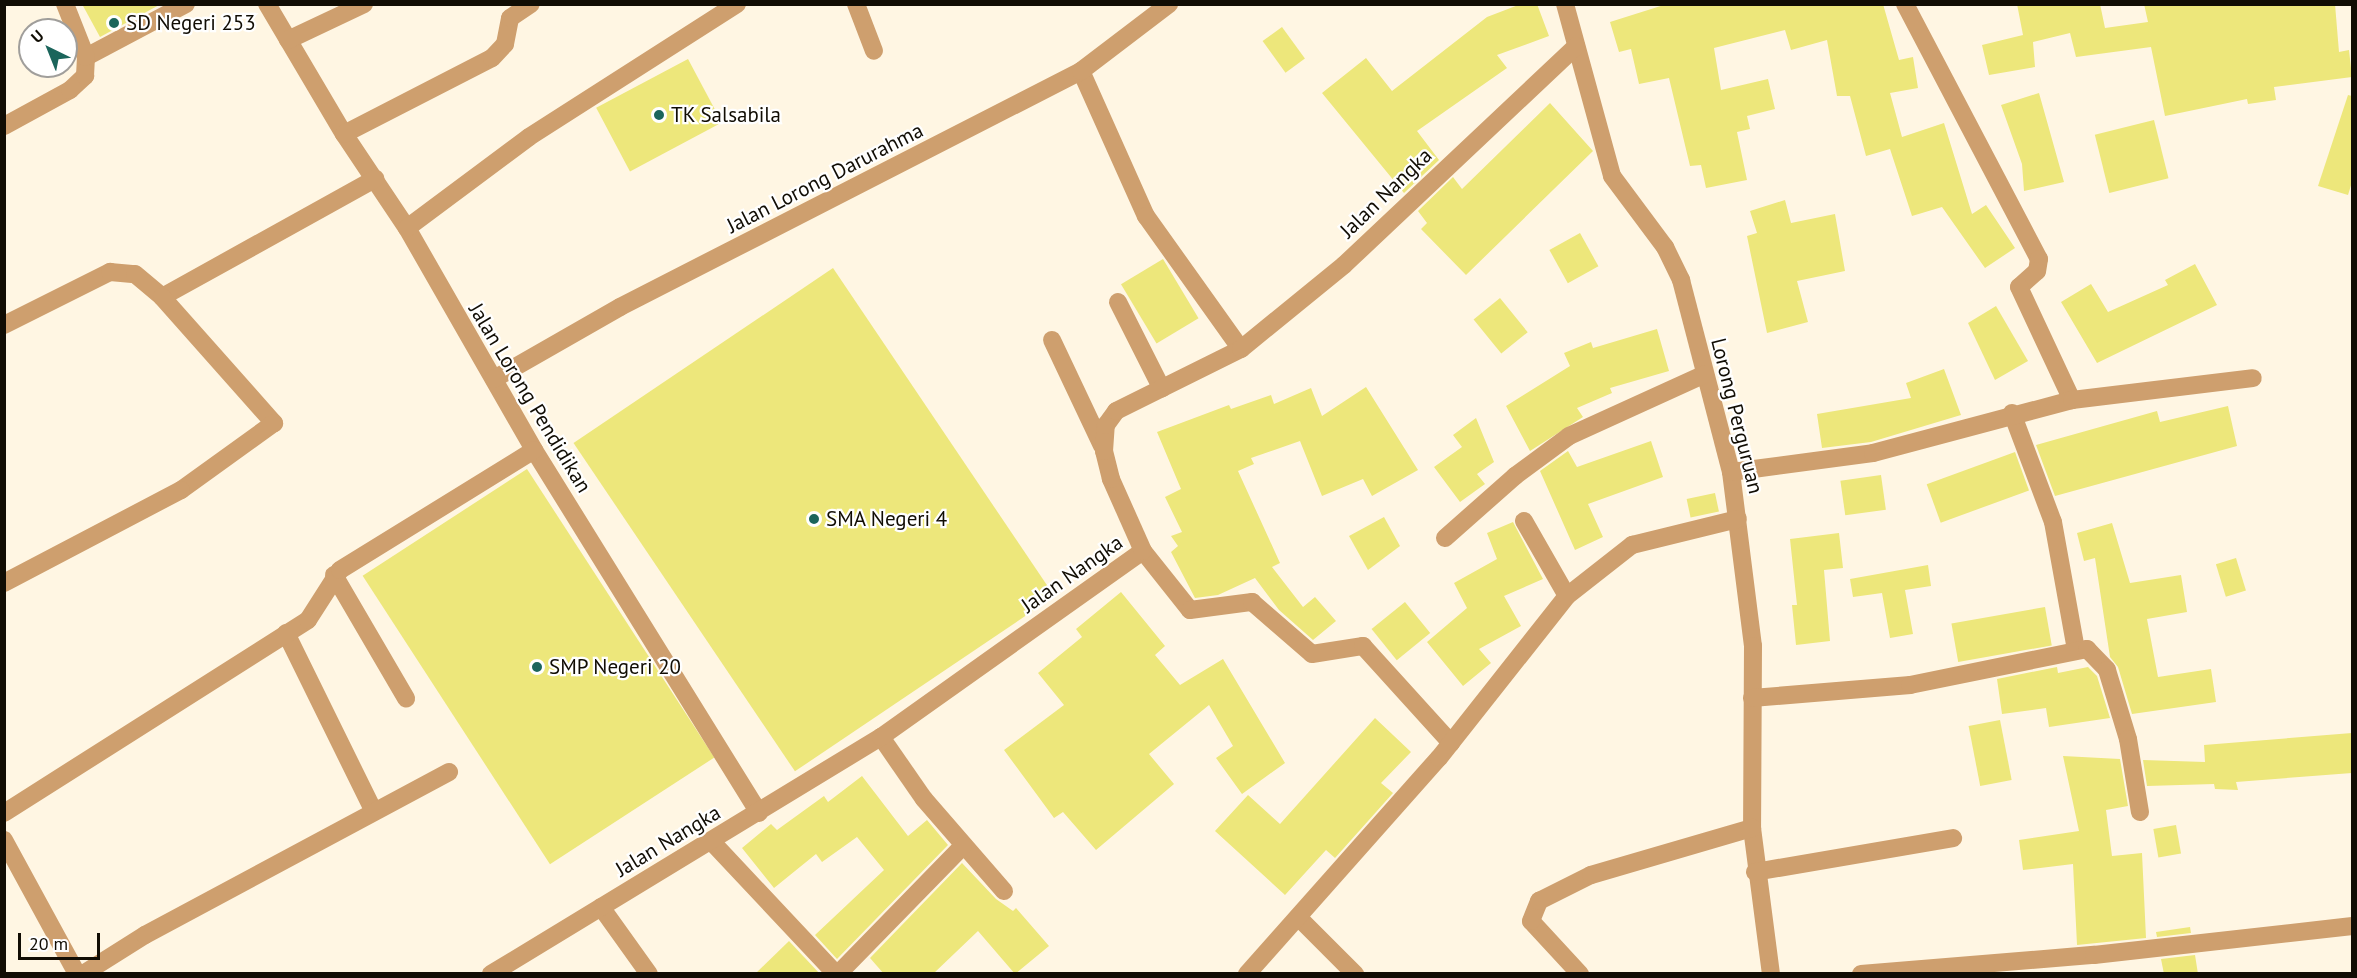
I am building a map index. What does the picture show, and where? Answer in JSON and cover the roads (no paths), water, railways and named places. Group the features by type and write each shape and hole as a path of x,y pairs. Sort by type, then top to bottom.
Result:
{"street":[{"path":"4,126 79,85 88,68 86,57 65,4"},
{"path":"86,57 186,4"},
{"name":"Jalan Lorong Pendidikan","path":"267,4 344,134 407,228 534,450 759,813"},
{"path":"288,40 364,4"},
{"path":"344,134 492,58 505,44 510,18 531,4"},
{"path":"407,228 539,130 737,4"},
{"path":"856,4 874,51"},
{"name":"Jalan Lorong Darurahma","path":"494,379 620,307 1081,71 1169,4"},
{"name":"Lorong Perguruan","path":"1565,4 1612,176 1673,262 1731,472 1753,646 1752,828 1755,872 1770,974"},
{"path":"1905,4 2039,259 2037,271 2019,287 2072,400"},
{"name":"Jalan Nangka","path":"491,974 881,737 1143,551 1111,479 1104,451 1106,425 1116,411 1241,349 1344,265 1576,46"},
{"path":"1081,71 1146,216 1241,349"},
{"path":"162,297 375,179"},
{"path":"4,325 110,272 135,274 162,297 274,423 181,490 5,583"},
{"path":"1118,302 1162,388"},
{"path":"1052,340 1104,451"},
{"path":"1445,538 1515,476 1569,436 1705,374"},
{"path":"1731,472 1873,453 2012,413 2072,400 2253,378"},
{"path":"2012,413 2053,522 2076,650"},
{"path":"4,813 286,633 315,611 334,575 534,450"},
{"path":"1247,974 1451,743 1567,596 1632,544 1738,519"},
{"path":"1524,521 1567,596"},
{"path":"1143,551 1190,610 1252,602 1312,654 1364,646 1451,743"},
{"path":"334,575 406,698"},
{"path":"286,633 373,810"},
{"path":"1752,698 1910,685 2076,650 2091,651 2107,670 2128,739 2140,812"},
{"path":"881,737 963,846 1004,891"},
{"path":"83,974 109,967 145,935 373,810 449,772"},
{"path":"1580,974 1531,921 1539,901 1591,875 1752,828"},
{"path":"1755,872 1953,838"},
{"path":"4,840 77,974"},
{"path":"711,842 837,974 963,846"},
{"path":"601,907 649,974"},
{"path":"1298,917 1355,974"},
{"path":"1861,974 2095,964 2352,926"}],"place":[{"name":"SD Negeri 253","path":"114,23"},
{"name":"TK Salsabila","path":"659,115"},
{"name":"SMA Negeri 4","path":"814,519"},
{"name":"SMP Negeri 20","path":"537,667"}]}
